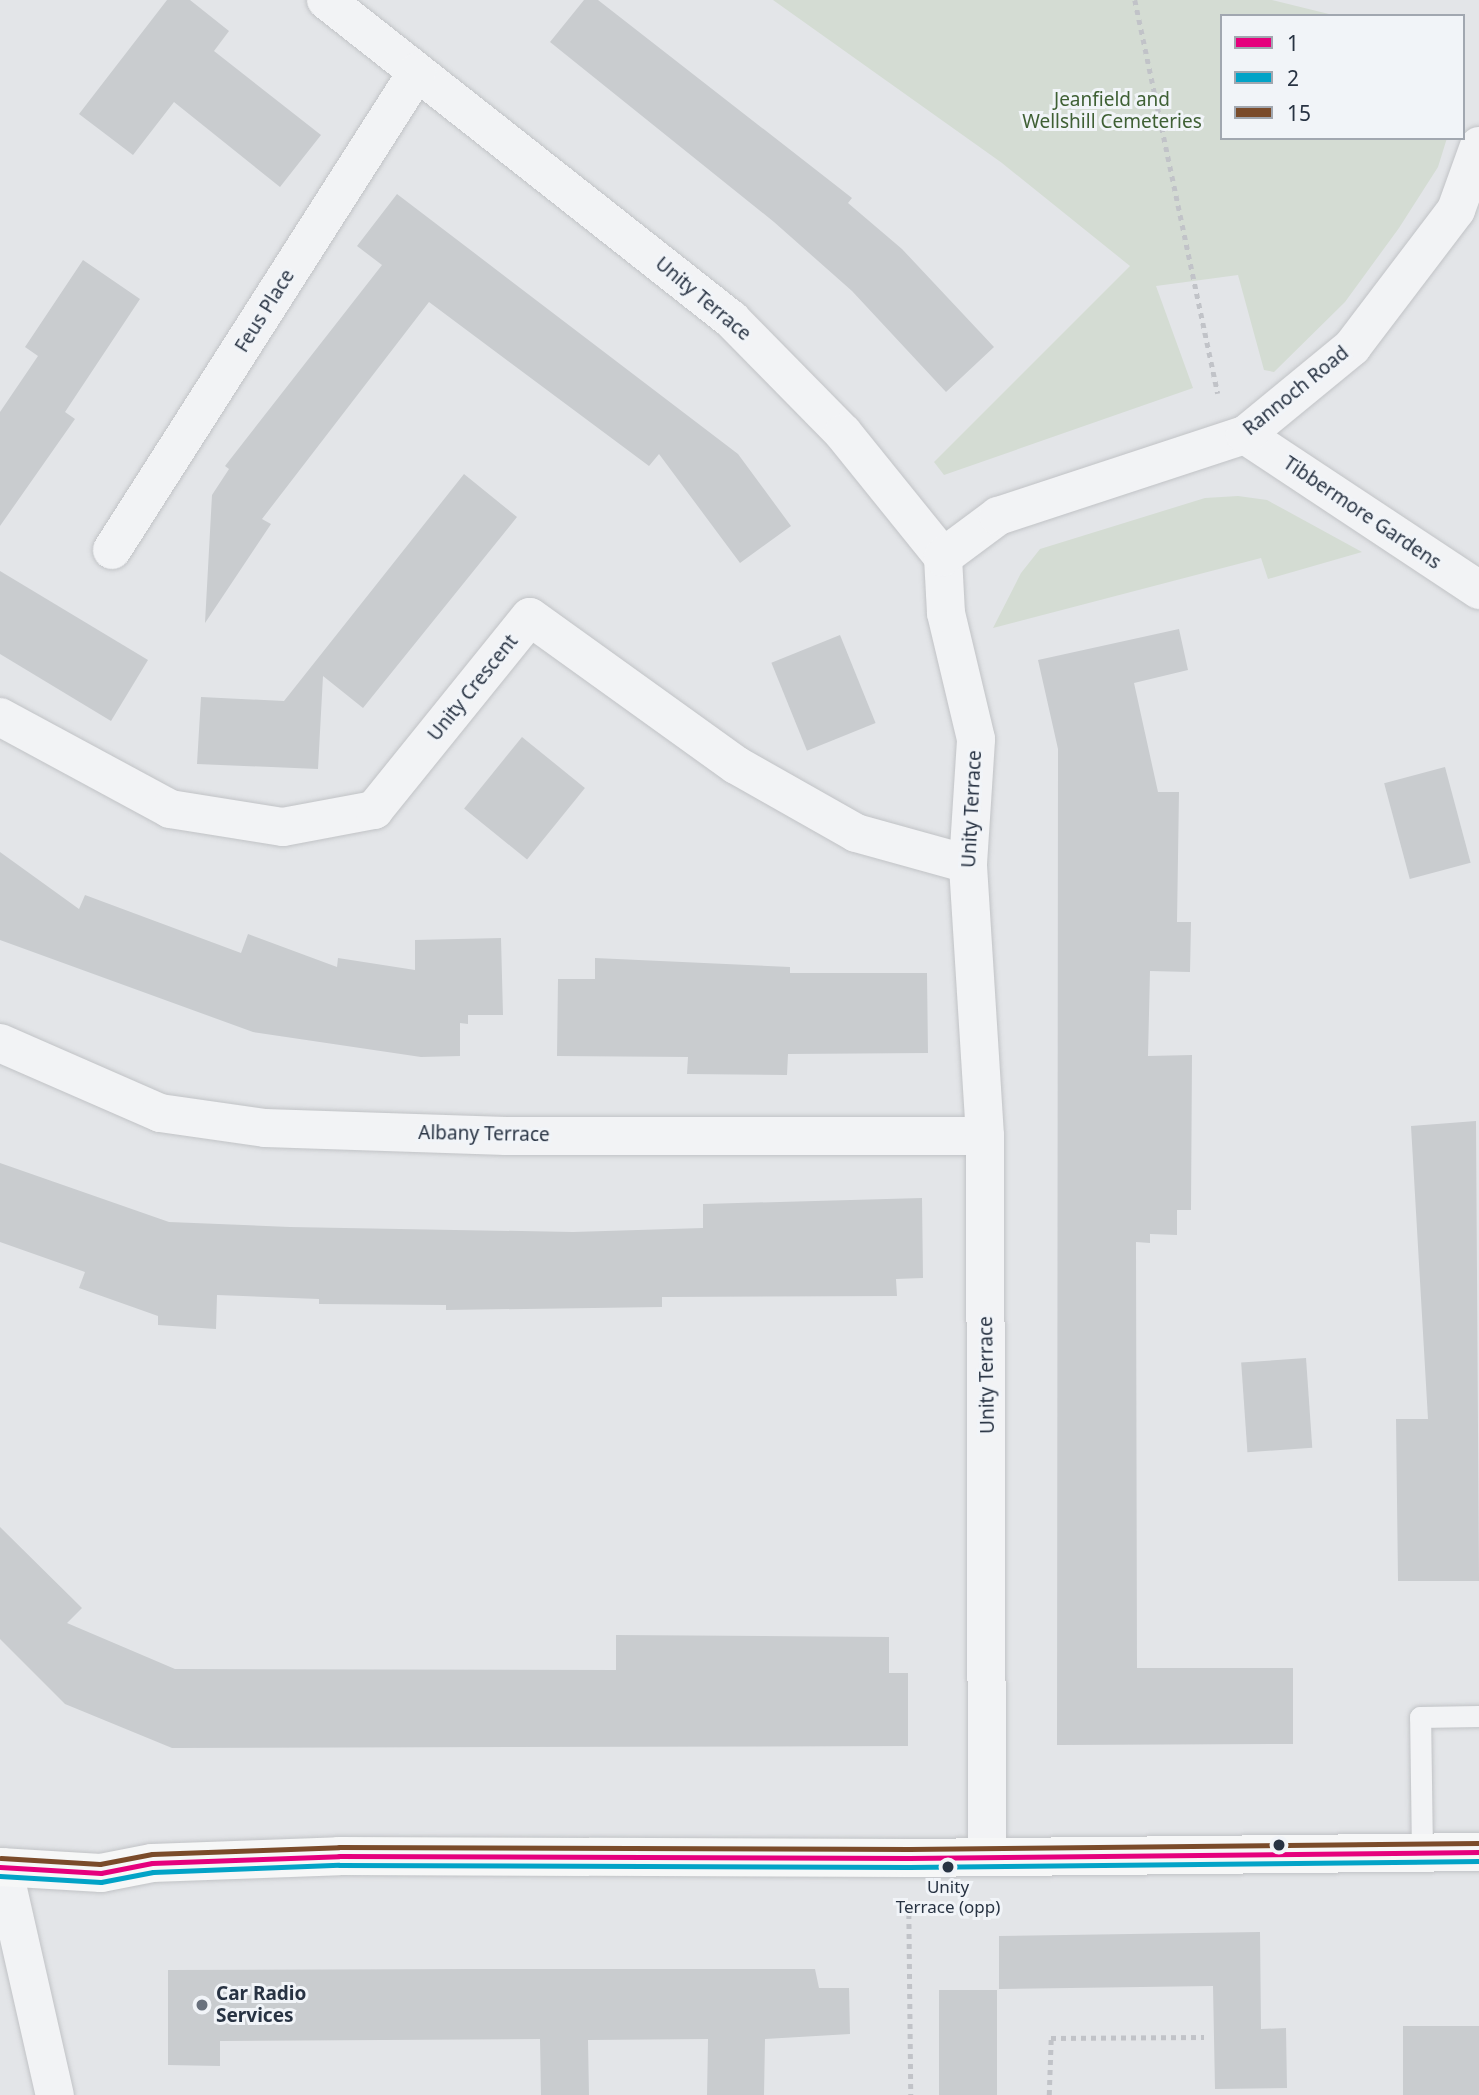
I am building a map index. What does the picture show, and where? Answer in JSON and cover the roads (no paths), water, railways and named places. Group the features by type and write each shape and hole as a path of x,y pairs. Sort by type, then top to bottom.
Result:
{"main road":[{"path":"1,1865 101,1873 152,1863 339,1856 909,1858 1479,1852"}],"street":[{"name":"Unity Terrace","path":"326,0 732,320 843,433 943,556 946,613 976,740 968,864 985,1136 987,1857"},
{"name":"Feus Place","path":"112,550 417,72"},
{"name":"Rannoch Road","path":"943,556 998,516 1236,437 1352,347 1456,210 1479,146"},
{"name":"Tibbermore Gardens","path":"1236,437 1479,590"},
{"name":"Unity Crescent","path":"0,717 170,808 283,827 374,810 530,617 736,765 856,833 968,864"},
{"name":"Albany Terrace","path":"0,1043 160,1113 265,1128 506,1136 985,1136"},
{"path":"1,1865 55,2095"}],"lane":[{"path":"1422,1853 1420,1717 1479,1716"}],"place":[{"name":"Unity Terrace (opp)","path":"948,1867"},
{"name":"Car Radio Services","path":"202,2005"}],"park label":[{"name":"Jeanfield and Wellshill Cemeteries","path":"1112,111"}]}
